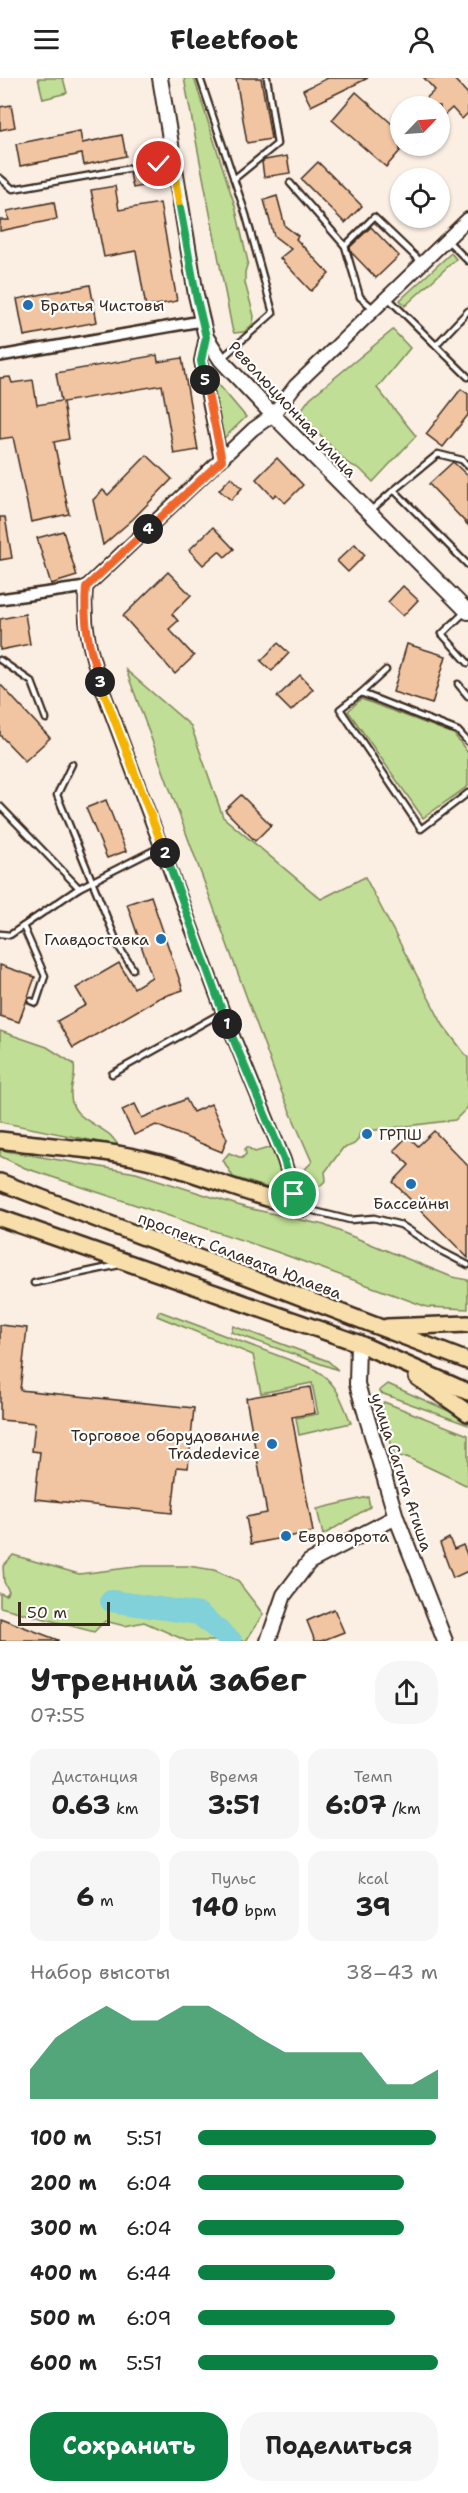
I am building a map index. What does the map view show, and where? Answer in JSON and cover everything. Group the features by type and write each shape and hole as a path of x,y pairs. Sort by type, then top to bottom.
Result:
{"main road":[{"name":"Революционная улица","path":"160,78 172,161 201,321 206,337 221,360 273,415 467,611"},
{"path":"0,1140 131,1157 159,1163 263,1199 304,1208"},
{"name":"проспект Салавата Юлаева","path":"0,1182 468,1361"},
{"path":"0,1218 358,1343 468,1392"},
{"path":"379,1327 468,1324"},
{"name":"улица Сагита Агиша","path":"358,1343 357,1384 396,1517 445,1641"},
{"path":"393,1360 468,1413"},
{"path":"268,1641 284,1595 309,1563 396,1517"}],"street":[{"path":"0,599 86,587 253,429 273,415 295,386 468,219"},
{"path":"0,356 201,321"},
{"path":"206,337 201,361 222,460"},
{"path":"86,587 84,614 88,647 222,1012 294,1194 304,1208"},
{"path":"263,1199 285,1190 289,1177"}],"lane":[{"path":"200,78 234,178 273,313 221,360"},
{"path":"234,178 277,144 277,131 267,78"},
{"path":"0,178 13,189 172,161"},
{"path":"290,183 345,246 360,297 374,309"},
{"path":"345,246 374,217 422,263"},
{"path":"447,240 468,261"},
{"path":"387,297 468,377"},
{"path":"436,345 468,311"},
{"path":"462,318 468,324"},
{"path":"368,513 438,454 462,460 468,466"},
{"path":"394,490 468,565"},
{"path":"467,611 442,634 468,663"},
{"path":"0,660 32,681 46,719"},
{"path":"386,670 340,709 421,829 468,793"},
{"path":"458,684 468,696"},
{"path":"361,693 458,731 468,742"},
{"path":"72,764 57,795 119,947 133,969"},
{"path":"0,806 79,888"},
{"path":"0,934 10,934 79,888 162,846"},
{"path":"23,926 45,976 36,1003 31,1001"},
{"path":"112,1074 222,1012"},
{"path":"304,1208 350,1220 374,1218 401,1225 441,1251 468,1265"},
{"path":"34,1283 128,1263"}],"green space":[{"path":"38,78 63,78 67,93 43,99"},
{"path":"184,78 194,78 235,206 248,262 245,283 254,316 253,324 244,332 234,333 232,328"},
{"path":"451,253 456,259 405,306 400,300"},
{"path":"393,330 410,348 377,388 416,436 373,482 360,469 347,463 308,422 302,409 310,398"},
{"path":"208,372 246,417 219,443"},
{"path":"126,670 191,726 223,817 321,899 365,877 443,1025 468,1058 468,1107 455,1120 360,1132 355,1143 343,1148 325,1172 326,1180 320,1186 310,1185 305,1178 305,1169 312,1162 282,1093"},
{"path":"361,699 454,734 468,753 468,786 423,818 348,711"},
{"path":"0,1031 47,1047 74,1064 71,1101 74,1108 84,1118 110,1135 119,1146 0,1122"},
{"path":"247,1147 255,1152 272,1147 282,1174 278,1184 272,1189 233,1177 223,1160 229,1153 242,1158 246,1154"},
{"path":"0,1150 136,1173 247,1208 324,1225 452,1277 468,1280 468,1309 427,1307 277,1252 25,1168 0,1156"},
{"path":"159,1311 314,1369 333,1386 341,1398 351,1423 299,1435 296,1418 318,1414 312,1383 261,1393 253,1355 157,1316"},
{"path":"233,1326 328,1361 338,1370 231,1332"},
{"path":"388,1384 458,1415 468,1422 468,1425 379,1391"},
{"path":"384,1402 468,1435 468,1486 407,1457 395,1458 381,1407"},
{"path":"368,1497 370,1507 323,1535 317,1509"},
{"path":"13,1555 79,1574 143,1566 188,1566 214,1570 237,1580 263,1614 246,1641 187,1641 144,1622 125,1626 105,1621 94,1632 0,1607 0,1593 6,1595 9,1591 4,1582 3,1566"}],"building":[{"path":"236,78 261,78 271,139 247,143"},
{"path":"328,78 368,78 311,106 303,90"},
{"path":"424,78 453,78 468,94 468,113 462,119 452,108 450,110 450,96 429,96 435,90"},
{"path":"356,92 390,122 390,156 396,156 386,167 332,120"},
{"path":"11,105 15,127 0,130 0,107"},
{"path":"80,131 82,143 122,135 126,156 84,165 82,154 20,166 16,144"},
{"path":"287,156 290,173 264,177 262,162"},
{"path":"318,162 362,206 345,223 301,179"},
{"path":"146,170 149,185 133,188 130,173"},
{"path":"115,186 119,210 160,203 177,301 146,307 136,251 104,257 91,190"},
{"path":"277,196 285,226 298,236 296,239 329,274 311,291 280,258 291,249 274,236 264,200"},
{"path":"54,202 57,219 0,231 0,220 9,220 7,211"},
{"path":"371,227 399,256 376,278 351,252 350,247"},
{"path":"90,285 97,322 24,336 17,299"},
{"path":"157,355 158,362 182,358 198,450 174,454 162,385 63,402 69,439 54,442 69,514 31,522 13,437 0,439 0,378 10,377 12,383 33,380 37,405 61,401 56,373"},
{"path":"461,389 468,394 468,415 443,447 426,434"},
{"path":"147,455 172,479 133,519 103,545 93,500 103,490 108,495"},
{"path":"277,458 303,485 285,503 276,494 273,497 256,479"},
{"path":"453,462 468,476 468,525 429,484"},
{"path":"231,477 242,488 231,500 219,490"},
{"path":"0,517 5,517 12,558 0,560"},
{"path":"213,527 234,549 225,557 219,551 203,565 189,550"},
{"path":"63,531 77,576 51,584 37,538"},
{"path":"355,544 365,555 348,572 337,561"},
{"path":"168,572 191,595 172,614 178,621 169,629 194,656 175,674 123,616"},
{"path":"403,586 418,600 403,616 388,602"},
{"path":"25,614 30,644 0,650 0,619"},
{"path":"278,643 289,653 272,671 261,661"},
{"path":"407,644 446,656 432,704 393,692"},
{"path":"300,675 313,689 291,711 277,697"},
{"path":"0,684 50,738 25,761 0,735"},
{"path":"241,795 271,825 255,841 225,810"},
{"path":"106,800 126,851 107,858 86,808"},
{"path":"151,896 183,990 159,998 73,1048 57,1021 86,1005 76,988 119,963 134,988 152,977 127,904"},
{"path":"0,965 35,977 19,1022 0,1016"},
{"path":"186,1099 193,1112 211,1104 227,1139 222,1152 156,1125 134,1135 122,1110 135,1104 142,1118"},
{"path":"434,1131 468,1166 468,1258 393,1182 409,1165 394,1150 408,1136 418,1146"},
{"path":"0,1325 27,1328 20,1390 194,1408 188,1468 177,1467 172,1513 35,1499 40,1452 32,1451 35,1423 0,1420"},
{"path":"310,1387 315,1413 292,1417 313,1532 251,1544 246,1517 267,1513 246,1398"},
{"path":"449,1538 454,1549 463,1545 468,1557 468,1571 453,1578 440,1543"},
{"path":"334,1609 344,1632 315,1641 307,1621"},
{"path":"0,1618 58,1640 58,1641 0,1641"}],"waterway":[{"path":"111,1601 199,1614 231,1641"}],"place":[{"name":"Братья Чистовы","path":"28,305"},
{"name":"Главдоставка","path":"161,939"},
{"name":"ГРПШ","path":"367,1134"},
{"name":"Бассейны","path":"411,1184"},
{"name":"Торговое оборудование Tradedevice","path":"272,1444"},
{"name":"Евроворота","path":"286,1536"}],"route":[{"path":"159,164 172,161 201,321 206,337 201,361 222,460 86,587 84,614 88,647 222,1012 284,1160 294,1194"}]}
